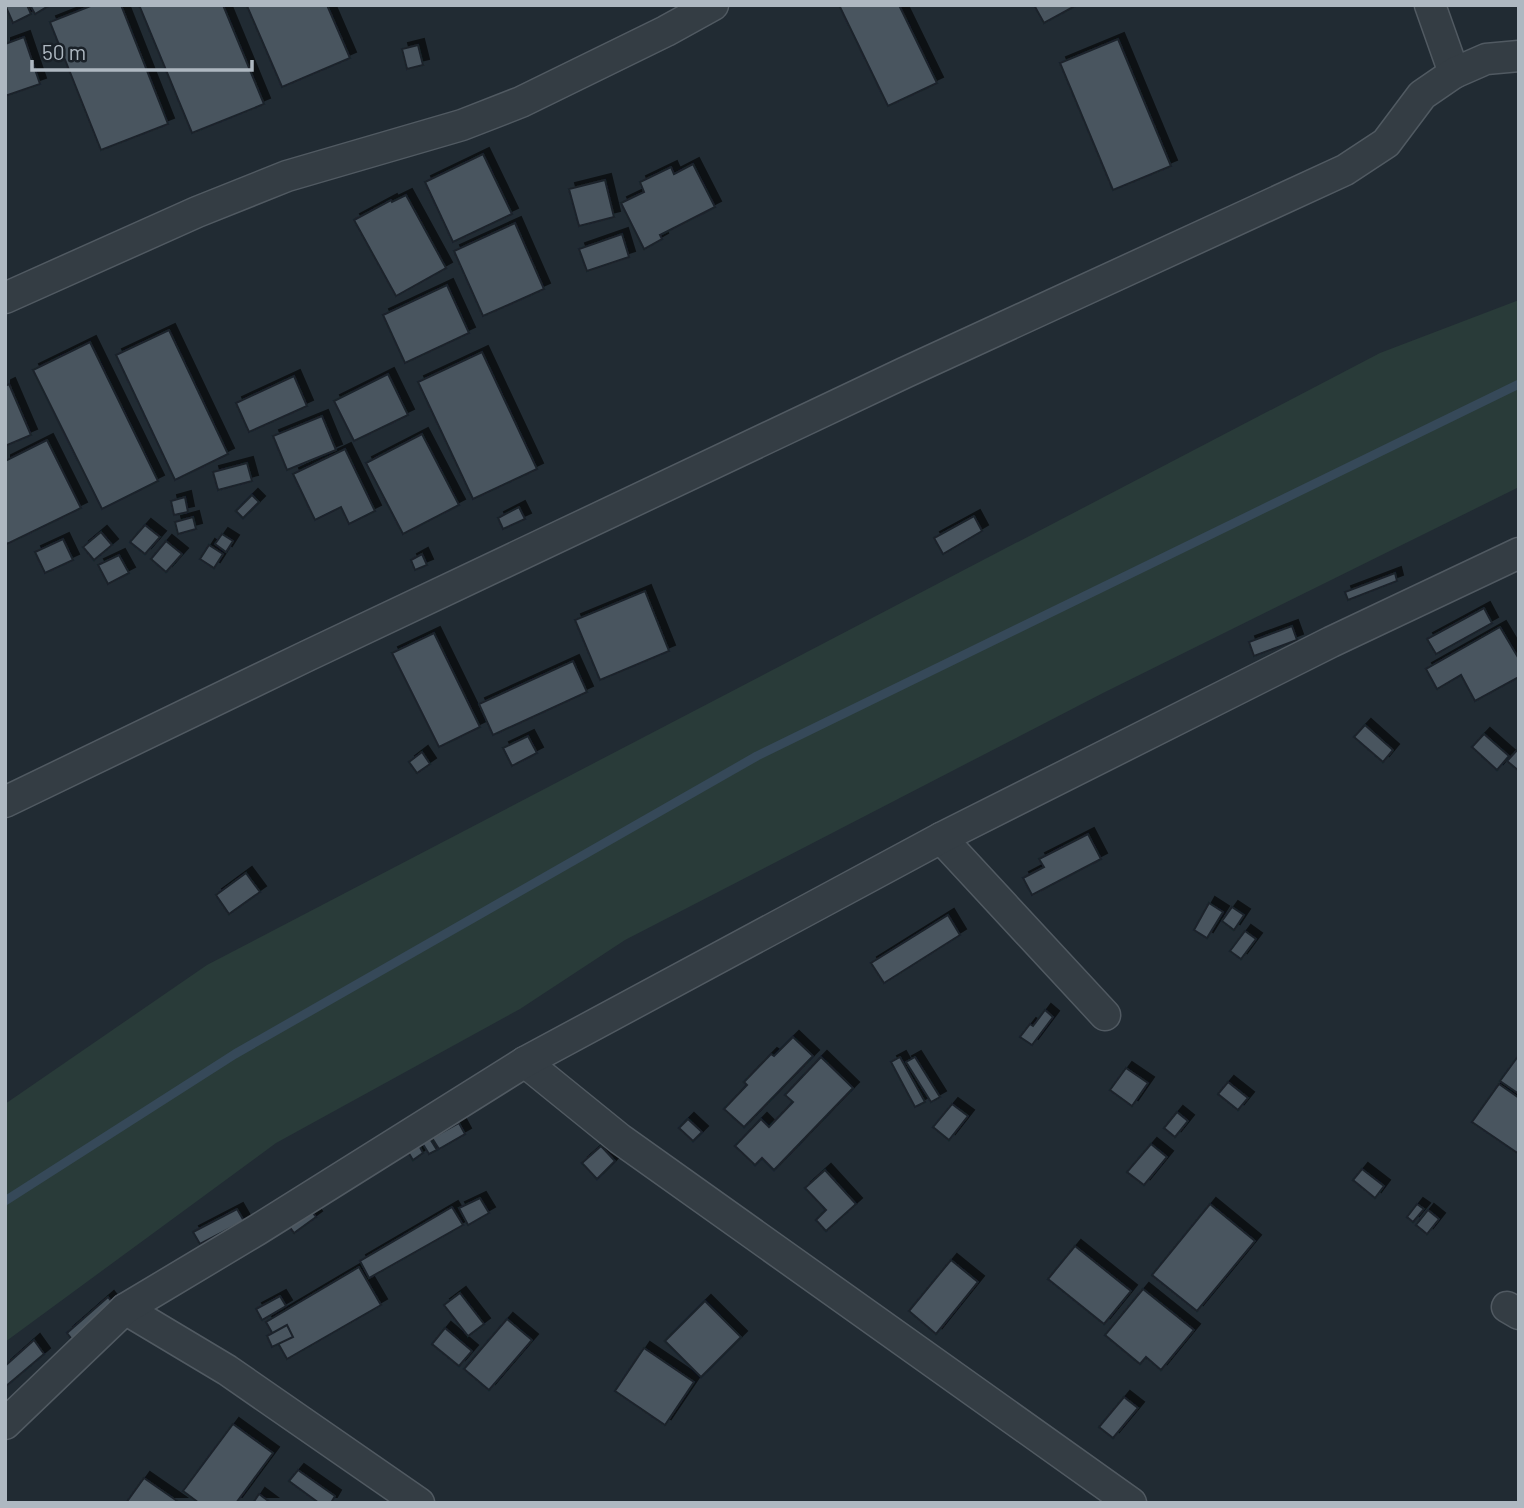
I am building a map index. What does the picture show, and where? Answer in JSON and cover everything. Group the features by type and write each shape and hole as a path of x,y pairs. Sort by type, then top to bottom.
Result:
{"street":[{"path":"5,298 197,212 287,176 462,125 521,102 666,32 713,5"},
{"path":"1430,5 1454,73"},
{"path":"5,802 879,384 1346,170 1386,143 1422,95 1454,73 1486,59 1519,56"},
{"path":"5,1424 125,1309 269,1223 525,1062 941,838 1331,642 1519,553"},
{"path":"941,838 1105,1015"},
{"path":"525,1062 620,1139 1131,1503"},
{"path":"125,1309 227,1370 419,1503"}],"shaded area":[{"path":"1519,300 1519,487 1103,693 625,940 520,1009 276,1143 5,1342 5,1104 207,965 1380,353"}],"building":[{"path":"5,5 27,5 31,14 13,23"},
{"path":"30,5 50,5 35,14"},
{"path":"93,5 121,5 168,124 101,150 50,22"},
{"path":"139,5 223,5 264,104 192,133"},
{"path":"327,5 350,58 282,87 247,6"},
{"path":"839,5 899,5 937,83 888,106"},
{"path":"1034,5 1077,5 1044,23"},
{"path":"24,37 40,84 5,96 5,44"},
{"path":"1118,39 1171,166 1113,190 1060,63"},
{"path":"418,45 423,65 407,69 402,49"},
{"path":"483,154 512,214 453,242 425,182"},
{"path":"693,164 715,207 660,235 662,239 644,249 621,203 644,192 640,182 671,167 674,174"},
{"path":"605,180 614,217 579,226 569,189"},
{"path":"406,195 446,268 396,296 354,220"},
{"path":"515,223 544,289 483,316 454,251"},
{"path":"622,234 629,257 587,271 579,249"},
{"path":"447,285 469,333 405,363 383,315"},
{"path":"169,330 228,454 175,480 116,355"},
{"path":"90,342 158,481 102,509 33,370"},
{"path":"482,352 537,469 473,499 418,382"},
{"path":"388,374 408,415 354,441 334,401"},
{"path":"294,376 307,406 249,432 236,403"},
{"path":"9,384 31,435 5,446 5,386"},
{"path":"322,416 336,450 287,470 273,436"},
{"path":"422,434 459,505 403,534 366,463"},
{"path":"47,440 81,508 7,544 5,461"},
{"path":"345,449 375,511 349,524 341,507 315,520 293,474"},
{"path":"247,463 252,481 218,490 213,472"},
{"path":"252,495 259,502 243,518 236,511"},
{"path":"185,497 188,512 174,515 171,501"},
{"path":"519,507 525,519 503,529 498,518"},
{"path":"974,516 982,531 943,554 934,538"},
{"path":"193,517 196,529 178,534 175,522"},
{"path":"145,525 160,537 145,554 130,542"},
{"path":"101,532 112,545 94,560 83,547"},
{"path":"222,534 233,541 226,552 215,544"},
{"path":"63,539 73,560 45,573 35,552"},
{"path":"166,541 182,554 166,572 151,559"},
{"path":"209,545 223,554 214,568 200,559"},
{"path":"422,554 427,565 415,570 411,560"},
{"path":"119,555 129,573 108,584 98,565"},
{"path":"1395,573 1397,581 1348,600 1345,592"},
{"path":"645,591 669,651 600,680 575,620"},
{"path":"1484,608 1492,623 1436,654 1427,639"},
{"path":"1292,626 1297,640 1254,656 1249,642"},
{"path":"1500,627 1519,659 1519,677 1475,701 1461,675 1437,689 1426,669"},
{"path":"434,633 480,727 439,747 392,653"},
{"path":"573,661 587,692 493,735 479,704"},
{"path":"1365,725 1393,750 1383,762 1354,737"},
{"path":"1484,734 1509,756 1497,770 1472,747"},
{"path":"528,736 537,753 512,766 503,748"},
{"path":"1519,748 1519,771 1507,761"},
{"path":"422,752 430,764 417,773 409,762"},
{"path":"1088,834 1101,859 1032,895 1023,878 1044,867 1039,859"},
{"path":"246,873 260,892 229,914 216,895"},
{"path":"1209,903 1223,912 1207,938 1194,930"},
{"path":"1232,907 1244,915 1234,930 1222,921"},
{"path":"948,915 960,935 884,983 871,963"},
{"path":"1245,931 1256,939 1241,959 1230,951"},
{"path":"1045,1010 1053,1017 1032,1045 1020,1037"},
{"path":"793,1037 813,1056 744,1127 724,1109 747,1085 744,1082 771,1054 774,1056"},
{"path":"1519,1055 1519,1094 1500,1081"},
{"path":"821,1057 853,1088 774,1170 762,1158 755,1165 735,1146 761,1119 769,1127 793,1102 785,1095"},
{"path":"900,1057 925,1102 915,1107 891,1062"},
{"path":"915,1057 940,1097 931,1102 906,1062"},
{"path":"1126,1068 1148,1083 1132,1106 1110,1090"},
{"path":"1228,1082 1248,1098 1238,1110 1218,1094"},
{"path":"1499,1084 1519,1098 1519,1154 1472,1122"},
{"path":"952,1104 968,1116 949,1140 933,1127"},
{"path":"1177,1112 1188,1121 1175,1137 1164,1128"},
{"path":"688,1119 702,1132 693,1141 679,1128"},
{"path":"459,1123 465,1134 439,1149 432,1138"},
{"path":"429,1137 437,1150 429,1154 421,1141"},
{"path":"1151,1144 1167,1157 1144,1185 1127,1172"},
{"path":"419,1145 423,1153 413,1160 408,1152"},
{"path":"601,1146 615,1161 597,1179 582,1163"},
{"path":"1362,1169 1384,1186 1375,1198 1353,1180"},
{"path":"825,1170 856,1204 826,1231 816,1220 826,1210 805,1188"},
{"path":"480,1198 489,1213 468,1225 459,1208"},
{"path":"306,1204 316,1217 294,1233 284,1219"},
{"path":"1210,1204 1255,1241 1197,1311 1152,1275"},
{"path":"1417,1204 1424,1209 1413,1222 1407,1217"},
{"path":"452,1207 463,1225 369,1278 360,1261"},
{"path":"237,1209 244,1221 200,1244 193,1232"},
{"path":"1428,1210 1439,1219 1427,1234 1416,1225"},
{"path":"1075,1246 1131,1291 1104,1324 1048,1279"},
{"path":"951,1260 978,1282 936,1334 909,1311"},
{"path":"359,1267 381,1305 287,1359 266,1322"},
{"path":"1143,1289 1194,1330 1161,1370 1146,1357 1140,1364 1105,1335"},
{"path":"460,1293 484,1324 468,1336 444,1305"},
{"path":"280,1296 286,1306 262,1320 256,1309"},
{"path":"108,1297 116,1307 74,1342 67,1333"},
{"path":"705,1301 741,1337 701,1377 665,1341"},
{"path":"507,1319 532,1340 489,1390 464,1369"},
{"path":"287,1325 293,1337 272,1347 267,1336"},
{"path":"445,1328 472,1351 459,1366 432,1344"},
{"path":"34,1340 44,1354 5,1387 5,1366"},
{"path":"644,1348 694,1382 665,1425 615,1391"},
{"path":"1124,1397 1138,1408 1113,1438 1099,1427"},
{"path":"233,1424 273,1453 236,1503 199,1503 183,1491"},
{"path":"298,1470 335,1496 331,1503 319,1503 289,1481"},
{"path":"144,1478 180,1503 126,1503"},
{"path":"259,1494 271,1503 253,1503"}],"waterway":[{"path":"5,1201 235,1054 757,756 1519,384"}]}
